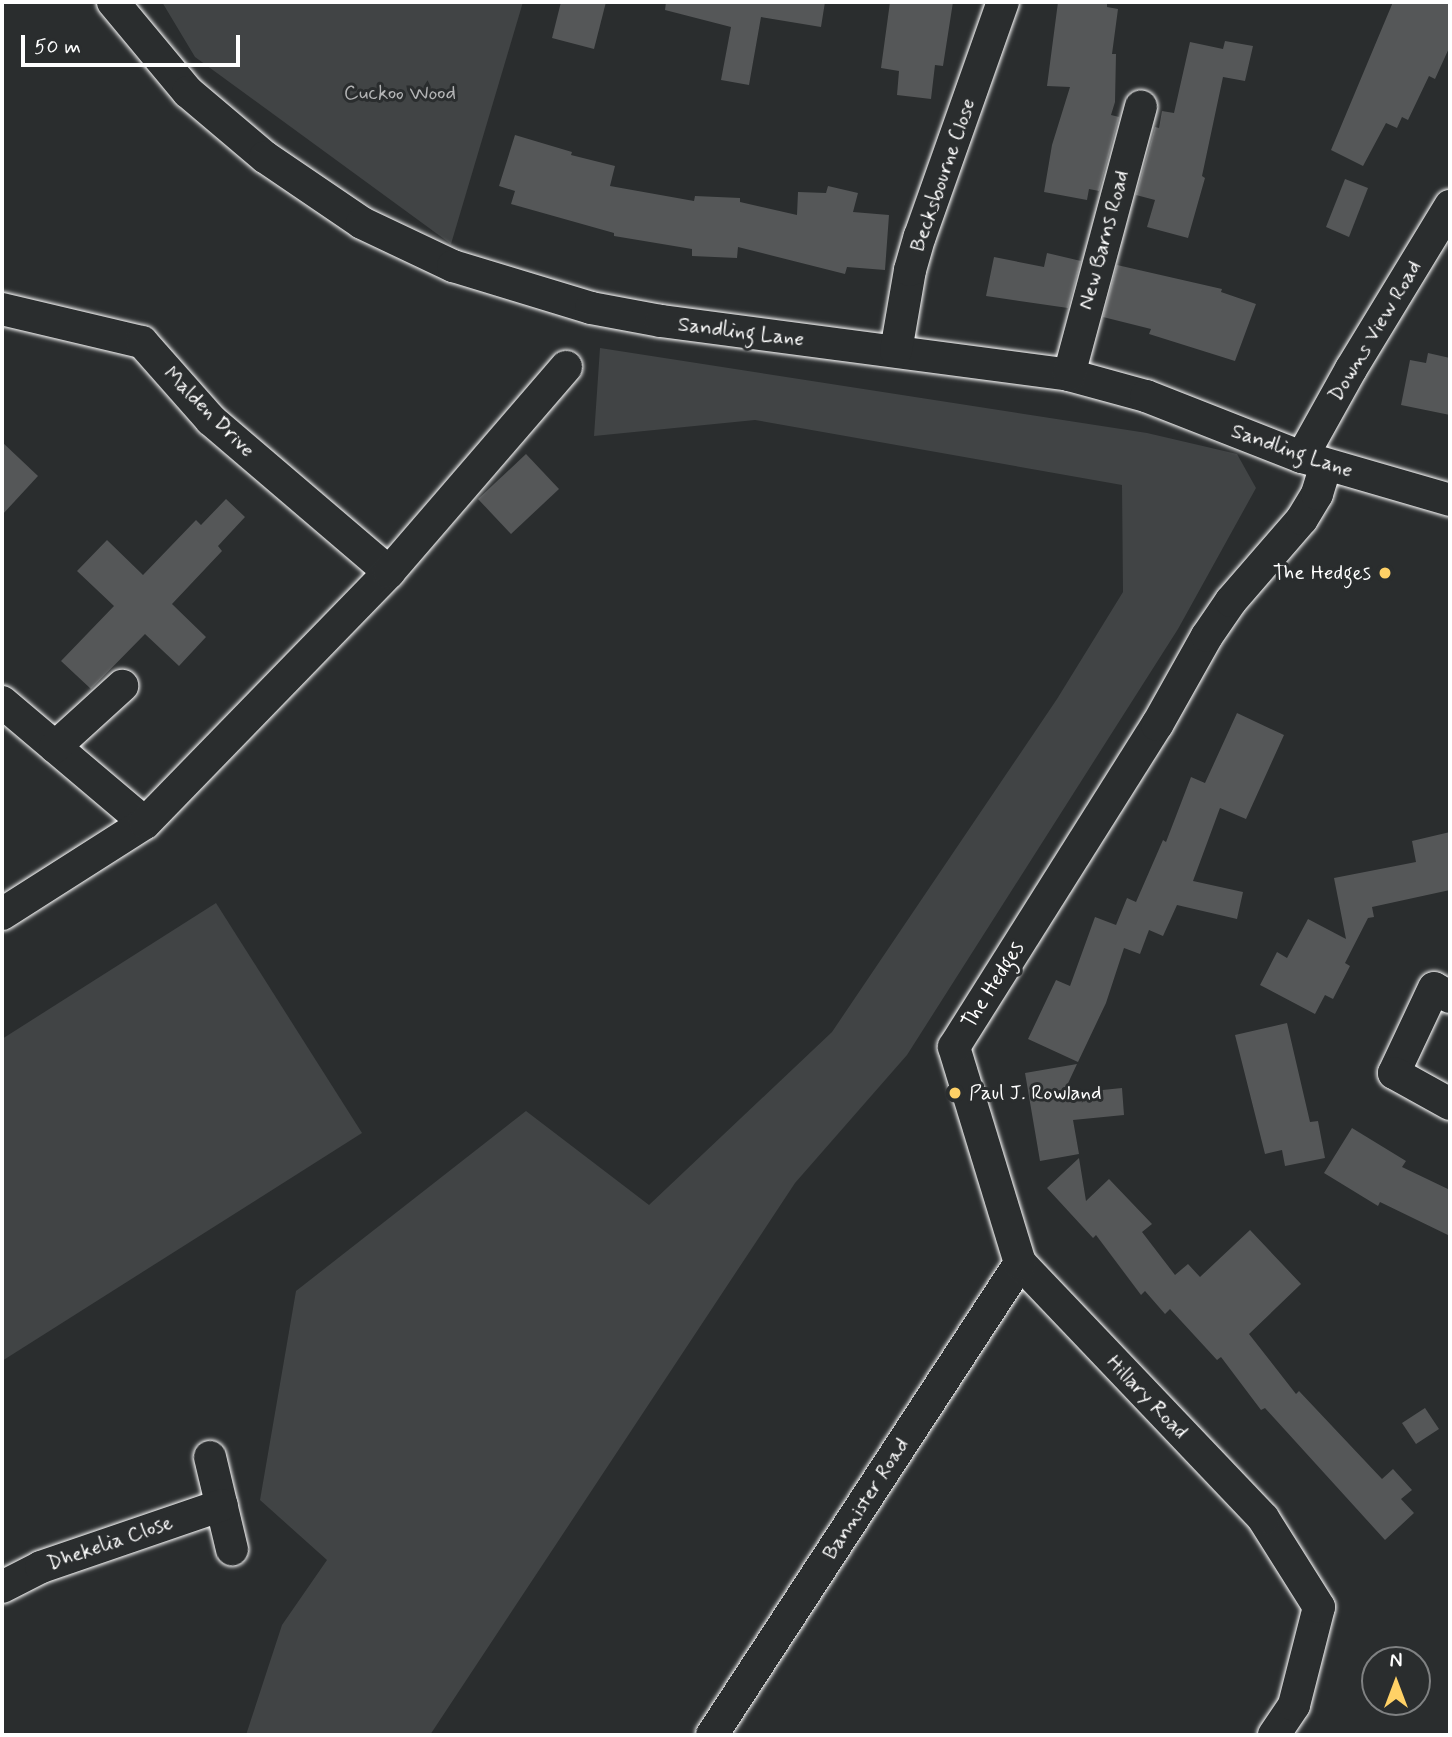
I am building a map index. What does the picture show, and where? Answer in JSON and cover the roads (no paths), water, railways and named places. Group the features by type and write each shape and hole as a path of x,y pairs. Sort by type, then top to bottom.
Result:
{"street":[{"name":"Sandling Lane","path":"113,2 188,92 265,157 362,223 453,266 591,308 661,321 1069,375 1146,396 1314,461 1450,500"},
{"name":"Becksbourne Close","path":"896,351 910,270 920,236 1003,2"},
{"name":"New Barns Road","path":"1069,375 1141,106"},
{"name":"Downs View Road","path":"1314,461 1351,369 1450,206"},
{"name":"Malden Drive","path":"2,309 142,342 211,420 389,572"},
{"path":"2,914 145,823 389,572 565,367"},
{"name":"The Hedges","path":"954,1047 1157,725 1207,636 1231,601 1302,519 1317,494 1314,461"},
{"path":"55,747 122,686"},
{"path":"2,702 145,823"},
{"path":"1450,997 1434,988 1394,1073 1450,1104"},
{"name":"Hillary Road","path":"954,1047 1020,1263 1263,1518 1319,1607 1294,1705 1274,1735"},
{"name":"Bannister Road","path":"712,1735 1020,1263"},
{"path":"210,1457 232,1549"},
{"name":"Dhekelia Close","path":"2,1587 41,1567 222,1505"}],"place":[{"name":"The Hedges","path":"1385,573"},
{"name":"Paul J. Rowland","path":"955,1093"}],"park label":[{"name":"Cuckoo Wood","path":"400,93"}]}
